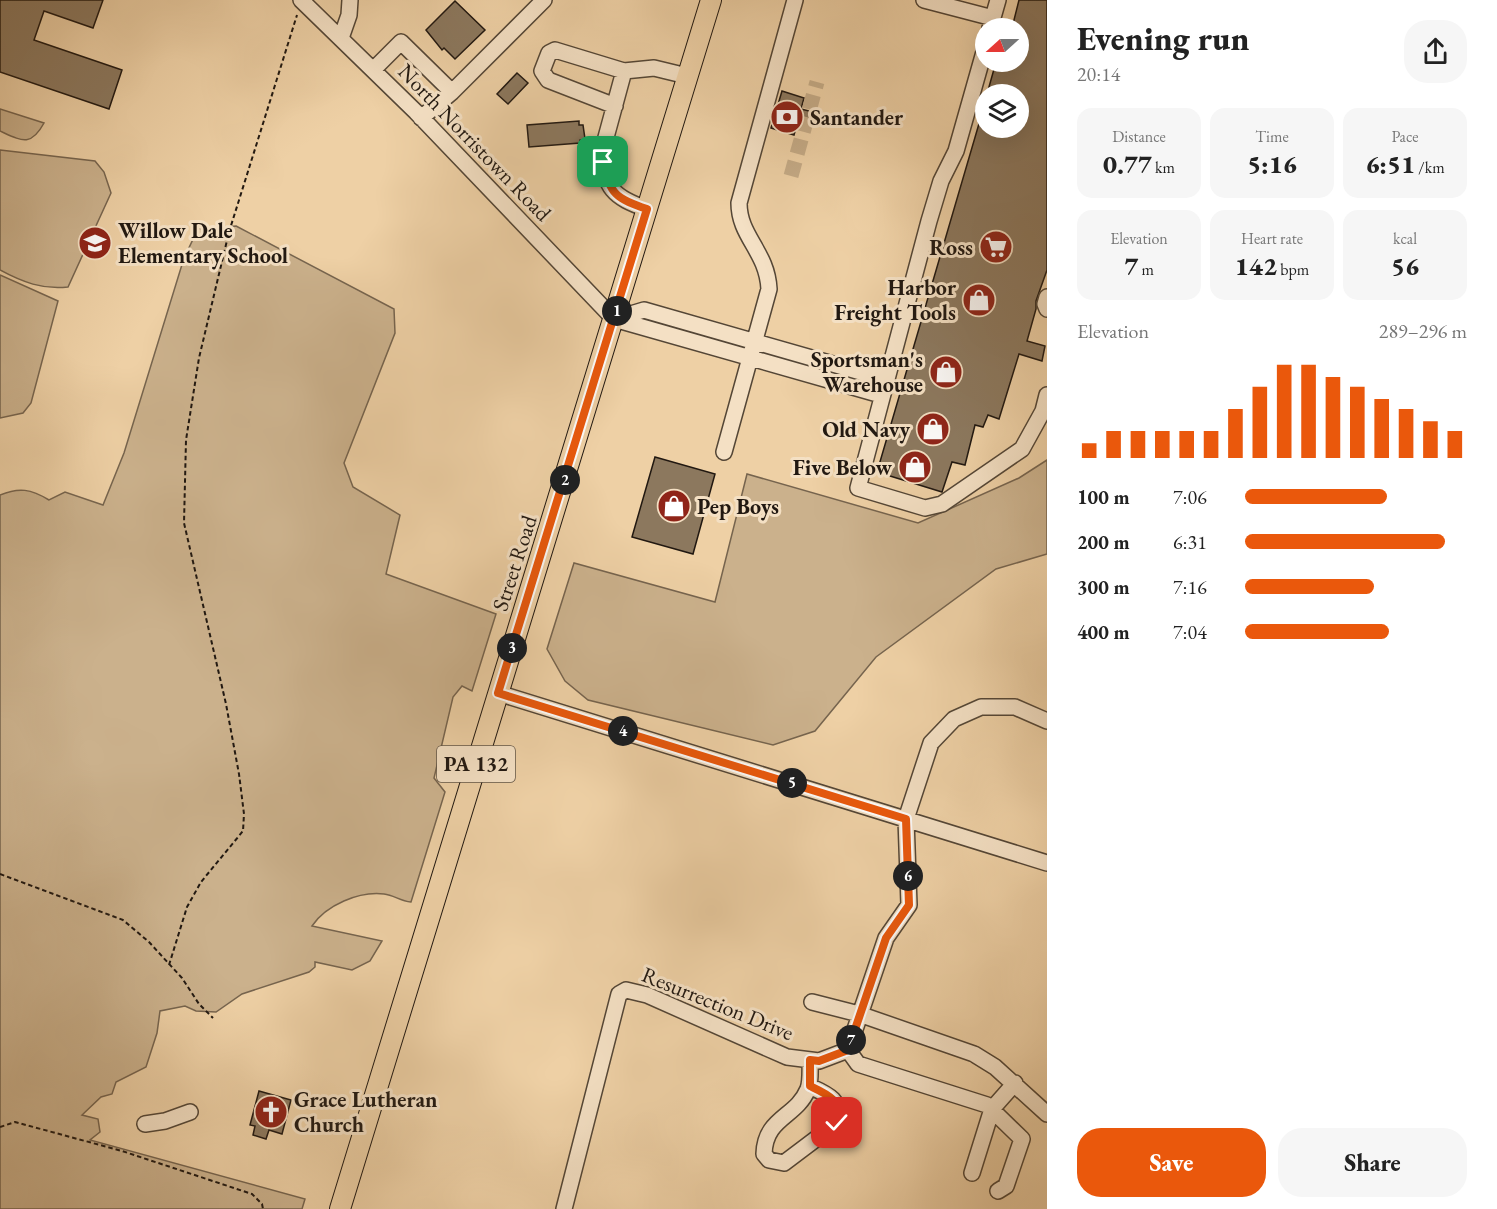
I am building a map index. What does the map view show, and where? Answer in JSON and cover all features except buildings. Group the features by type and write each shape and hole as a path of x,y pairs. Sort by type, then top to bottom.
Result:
{"main road":[{"name":"Street Road","path":"340,1209 711,0"}],"street":[{"name":"North Norristown Road","path":"301,0 421,118 614,319"},
{"path":"341,38 349,15 350,0"},
{"path":"421,118 452,92 544,0"},
{"path":"724,452 766,307 768,279 762,257 743,226 739,203 795,0"},
{"path":"924,0 977,18"},
{"path":"993,18 998,0"},
{"path":"373,70 401,42 452,92"},
{"path":"615,106 548,80 542,71 549,53 555,50 624,71 654,68 687,76"},
{"path":"624,71 602,152 605,174 614,194 624,201 647,209"},
{"path":"978,72 956,151 941,181 929,221 885,379 858,488 925,508 942,504 1022,449 1043,411 1047,395"},
{"path":"1047,297 1047,309"},
{"path":"614,319 644,310 881,395"},
{"path":"753,349 885,379"},
{"path":"498,693 1047,863"},
{"path":"998,1191 1006,1186 1022,1139 992,1109 987,1105 858,1064 848,1050 886,938 909,905 906,819 926,753 941,730 954,719 981,707 998,705 1026,710 1047,721"},
{"name":"Resurrection Drive","path":"564,1209 619,994 626,990 646,995 787,1057 819,1061 848,1050"},
{"path":"812,1002 859,1014 974,1054 1015,1083 1047,1113"},
{"path":"810,1060 810,1086 803,1099 769,1129 765,1138 764,1154 769,1160 784,1162 837,1123 839,1114 836,1101 830,1095 810,1086"},
{"path":"972,1173 992,1109 1015,1083"},
{"path":"145,1124 165,1121 190,1112"}],"path":[{"path":"170,965 187,908 201,882 243,831 244,814 226,704 183,523 186,440 199,358 229,232 301,0"},
{"path":"0,874 123,920 149,942 213,1018"},
{"path":"0,1127 15,1122 122,1151 252,1194 262,1204 263,1209"}],"shaded area":[{"path":"0,109 44,123 35,136 25,140 20,139 0,131"},
{"path":"0,150 95,161 104,172 111,193 68,287 33,284 0,270"},
{"path":"236,226 394,309 395,333 344,463 353,487 400,515 386,574 496,614 472,691 462,686 453,697 434,778 445,792 411,902 384,894 354,897 334,906 318,918 312,926 382,941 370,961 352,970 315,962 315,967 309,972 242,994 216,1012 196,1011 185,1006 160,1011 157,1033 146,1067 116,1082 112,1094 101,1097 82,1115 98,1119 100,1132 90,1140 305,1199 302,1209 0,1209 0,495 25,490 49,500 65,492 103,505 124,453 184,258 198,229"},
{"path":"0,275 58,301 31,403 23,413 0,418"},
{"path":"1047,460 1047,554 996,569 876,657 815,731 773,745 588,700 565,681 547,649 574,563 715,602 747,474 918,523 1019,478"}],"tunnel":[{"path":"791,176 817,82"}],"place":[{"name":"Santander","path":"787,117"},
{"name":"Willow Dale Elementary School","path":"95,243"},
{"name":"Ross","path":"996,247"},
{"name":"Harbor Freight Tools","path":"979,300"},
{"name":"Sportsman's Warehouse","path":"946,372"},
{"name":"Old Navy","path":"933,429"},
{"name":"Five Below","path":"915,467"},
{"name":"Pep Boys","path":"674,506"},
{"name":"Grace Lutheran Church","path":"271,1112"}],"route":[{"path":"603,162 608,184 614,194 624,201 647,209 562,493 498,693 906,819 909,905 886,938 848,1050 819,1061 810,1060 810,1086 830,1095 836,1101 839,1114 837,1123"}]}
